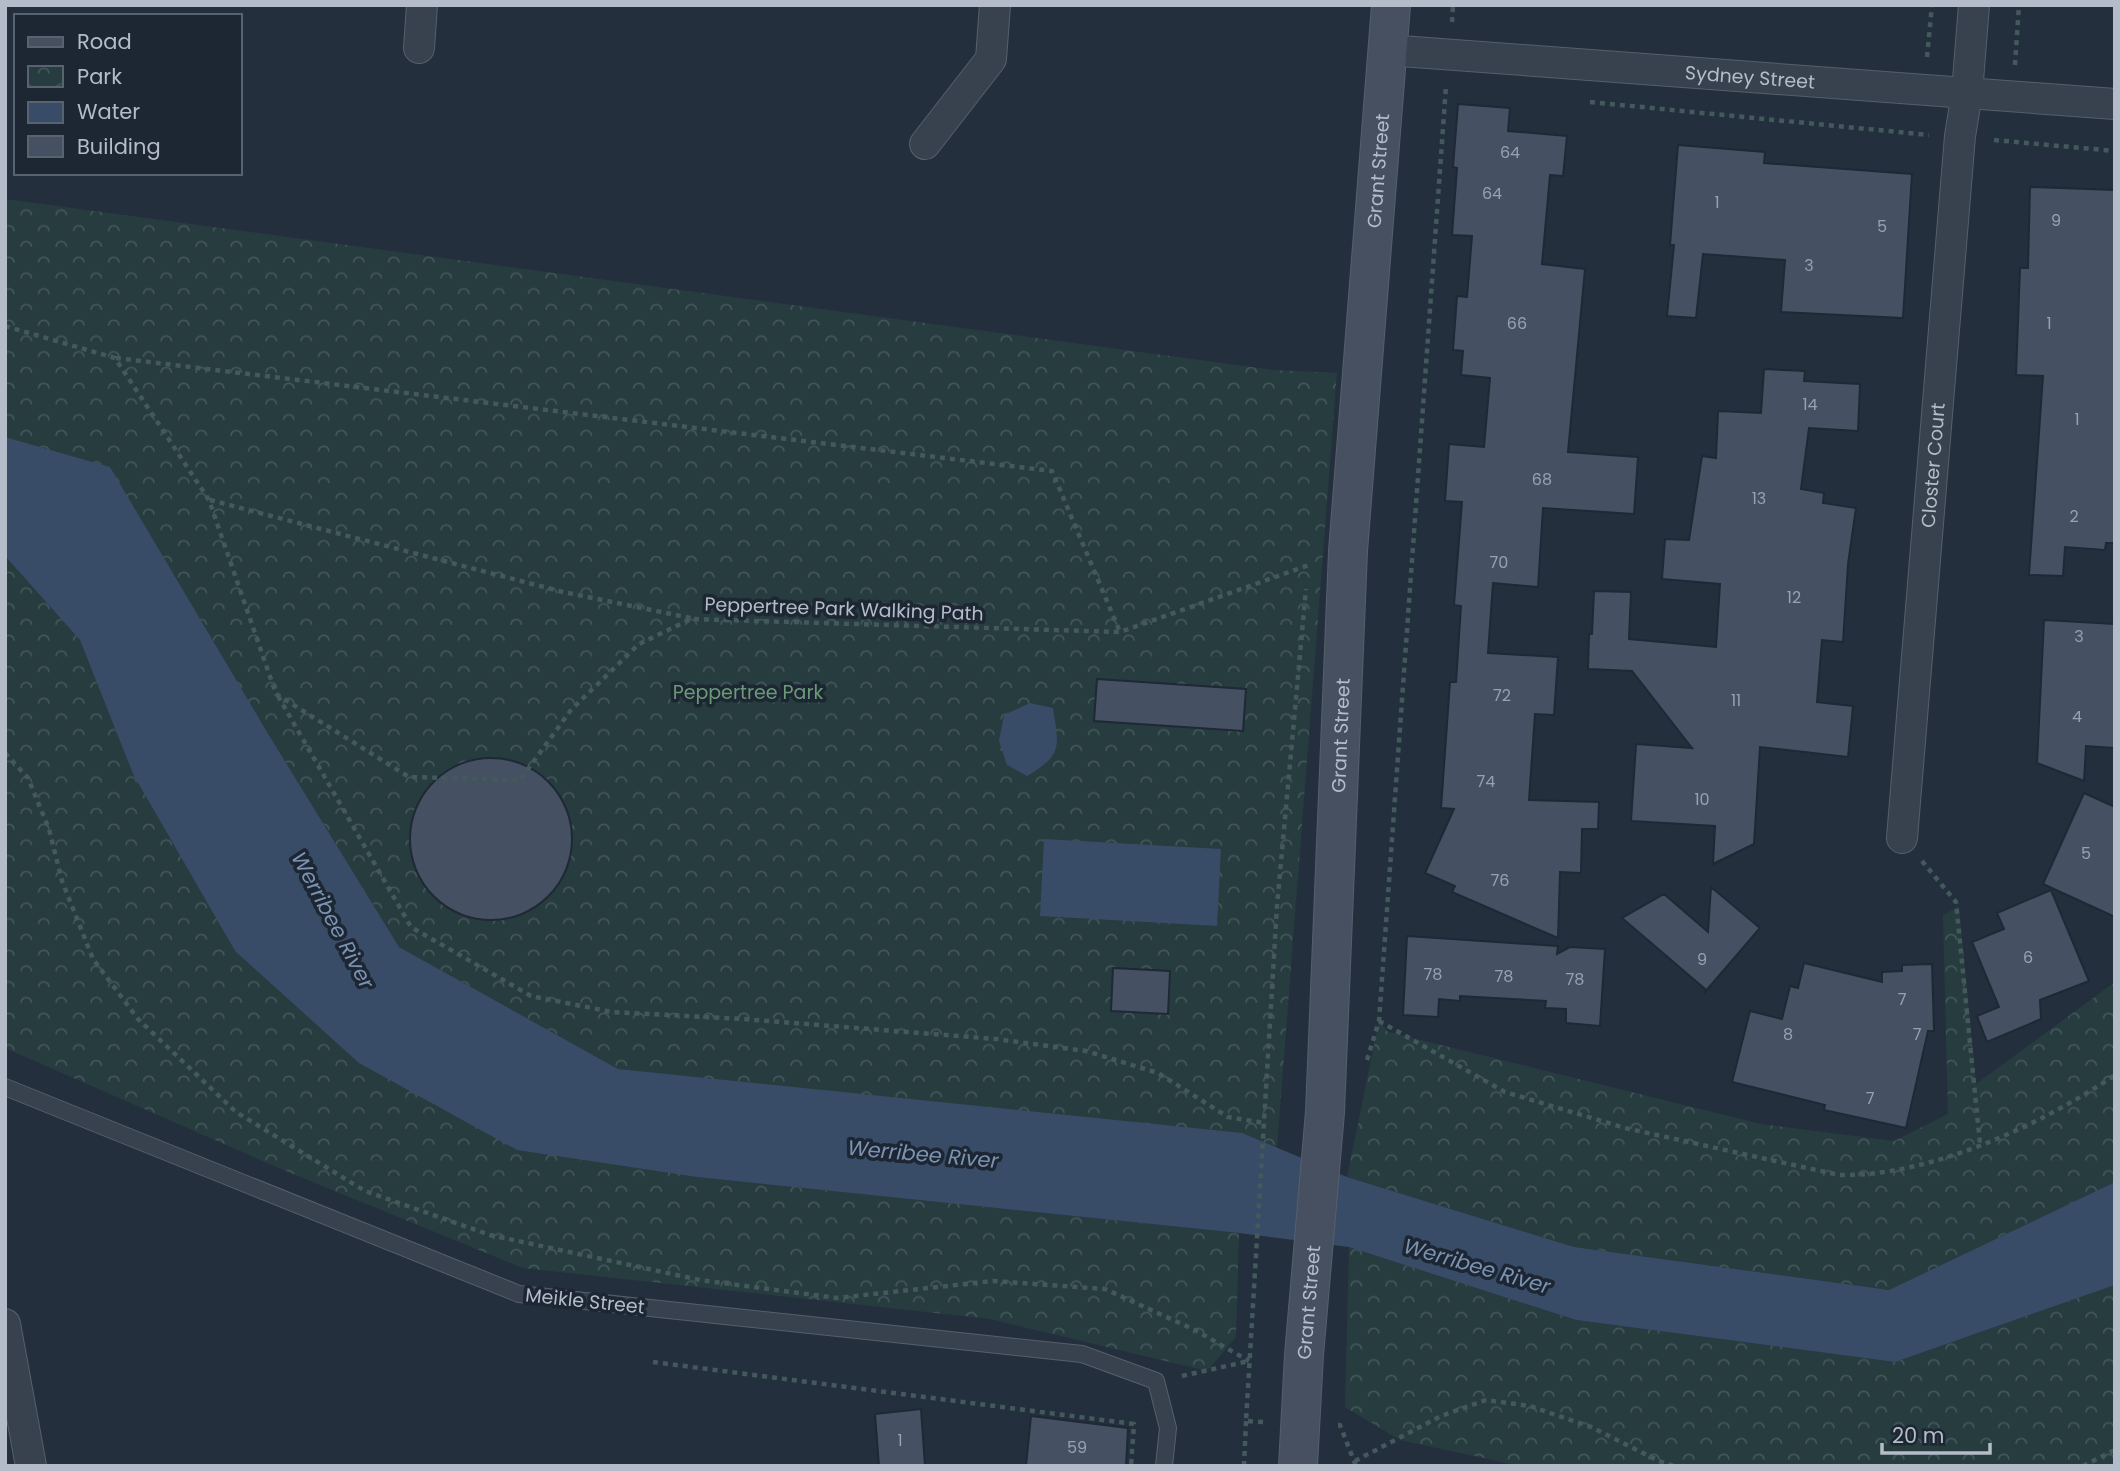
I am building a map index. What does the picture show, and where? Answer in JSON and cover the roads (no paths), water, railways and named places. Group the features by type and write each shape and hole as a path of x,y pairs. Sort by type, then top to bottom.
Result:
{"main road":[{"name":"Grant Street","path":"1298,1466 1304,1355 1325,1112 1348,551 1391,5"}],"street":[{"path":"419,48 422,5"},
{"path":"925,144 991,59 995,5"},
{"name":"Closter Court","path":"1902,838 1973,5"},
{"name":"Sydney Street","path":"1387,50 2115,104"},
{"path":"5,1324 31,1466"}],"lane":[{"name":"Meikle Street","path":"5,1087 519,1294 1082,1354 1156,1381 1168,1428 1164,1466"}],"water":[{"name":"Werribee River","path":"5,437 110,467 264,727 399,947 618,1069 1242,1133 1347,1177 1574,1247 1889,1290 2115,1182 2115,1285 1895,1362 1576,1320 1349,1247 1239,1233 697,1177 517,1150 359,1063 235,951 133,774 80,640 5,556"},
{"path":"1030,703 1053,708 1057,741 1053,755 1047,762 1027,776 1007,765 999,741 1004,715"},
{"path":"1044,839 1221,849 1217,926 1040,916"}],"park label":[{"name":"Peppertree Park","path":"748,692"}]}
